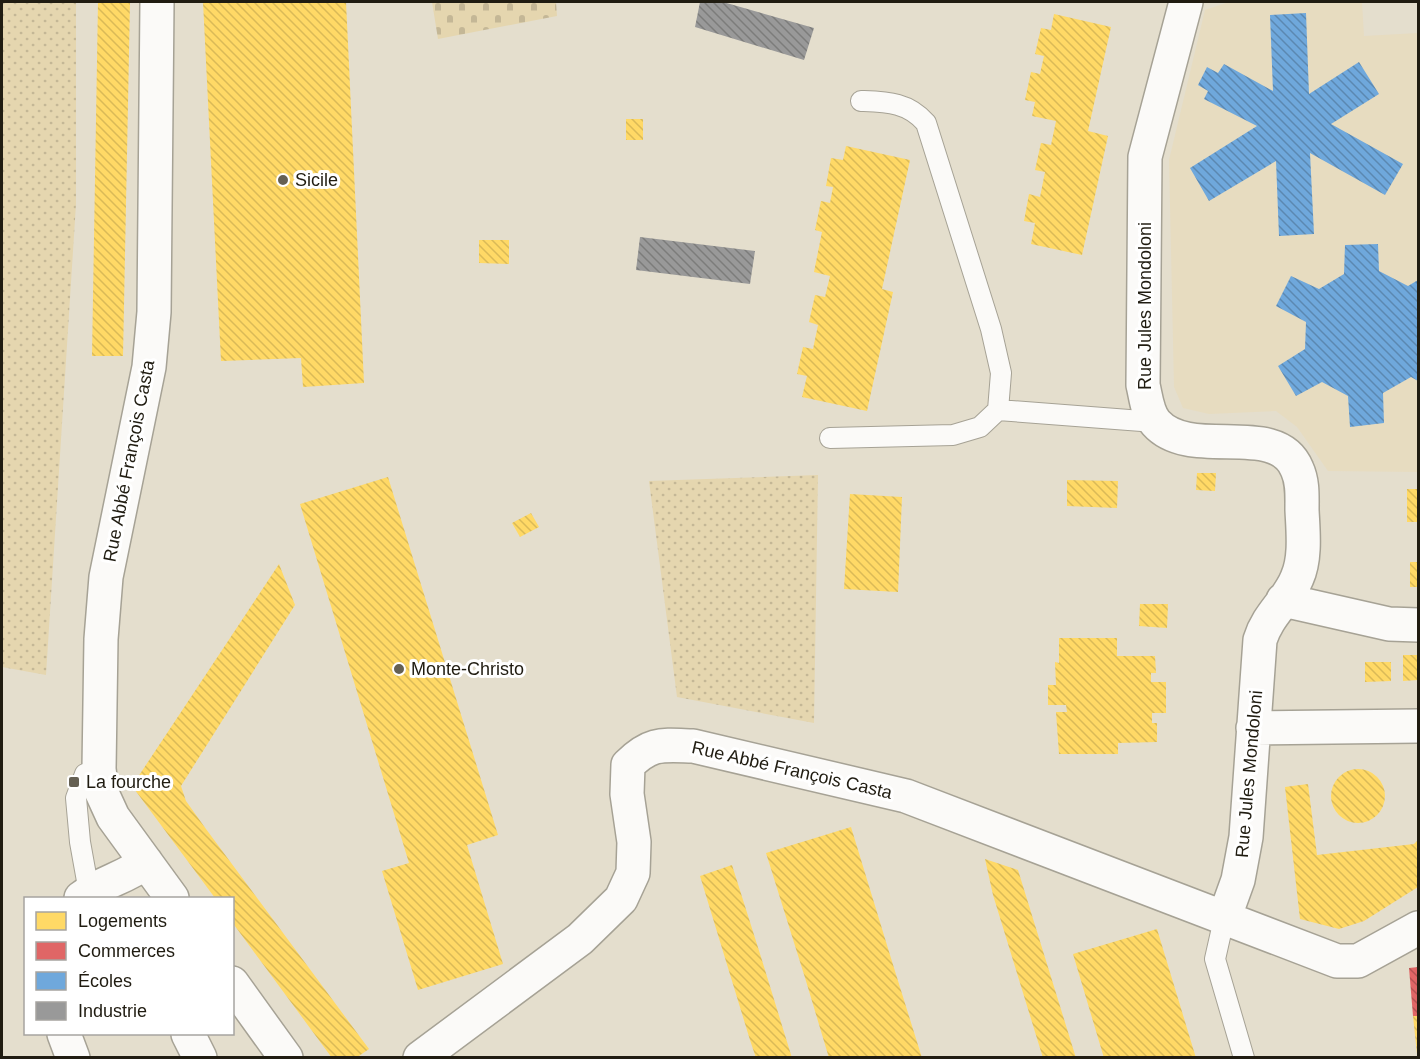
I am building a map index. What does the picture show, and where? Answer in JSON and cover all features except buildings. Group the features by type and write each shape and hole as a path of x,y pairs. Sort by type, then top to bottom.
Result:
{"street":[{"name":"Rue Abbé François Casta","path":"157,2 154,312 150,367 106,577 101,639 99,770 102,794 113,817 171,897"},
{"name":"Rue Jules Mondoloni","path":"1186,2 1144,157 1143,385 1147,406 1155,422 1181,439 1265,444 1282,451 1296,466 1301,482 1302,560 1297,579 1265,623 1260,640 1245,837 1238,880 1224,919"},
{"path":"1282,600 1389,624 1419,625"},
{"path":"1253,728 1419,726"},
{"name":"Rue Abbé François Casta","path":"420,1058 580,939 621,898 633,873 634,842 627,794 628,765 642,751 659,745 693,746 906,796 1224,919"},
{"path":"102,892 146,862"},
{"path":"1224,919 1337,961 1358,961 1419,928"},
{"path":"234,986 286,1058"},
{"path":"64,1035 73,1058"},
{"path":"188,1035 200,1058"}],"lane":[{"path":"830,438 953,435 980,427 998,410 1001,373 991,329 926,123 915,111 896,103 861,101"},
{"path":"998,410 1155,422"},
{"path":"99,770 85,774 76,798 80,842 102,892"},
{"path":"1224,919 1215,960 1244,1058"}],"shaded area":[{"path":"1229,2 1362,2 1364,36 1418,33 1418,472 1328,471 1297,427 1276,411 1209,414 1183,408 1174,387 1169,160 1205,10"}],"green space":[{"path":"2,2 76,2 76,204 46,675 2,667"},
{"path":"432,2 556,2 557,16 438,39"},
{"path":"818,475 814,723 677,697 649,481"}],"place":[{"name":"Sicile","path":"283,180"},
{"name":"Monte-Christo","path":"399,669"},
{"name":"La fourche","path":"74,782"}]}
